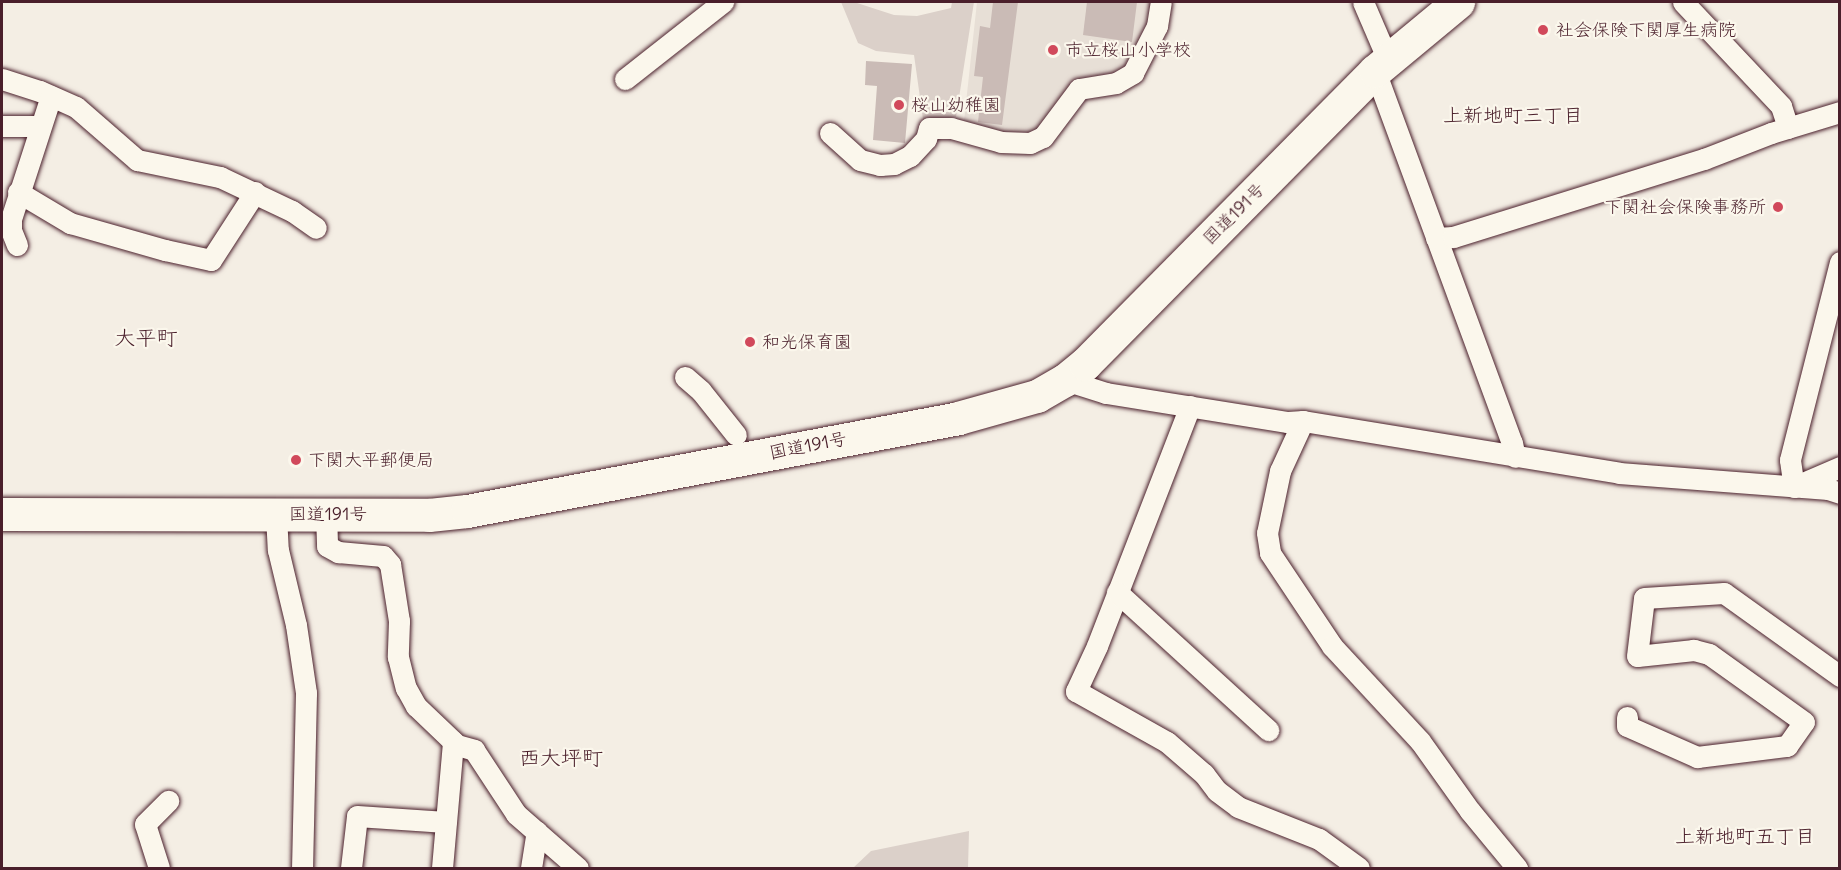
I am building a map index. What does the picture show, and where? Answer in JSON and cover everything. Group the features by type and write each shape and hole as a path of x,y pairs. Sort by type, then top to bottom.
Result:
{"highway":[{"name":"国道191号","path":"2,512 429,515 467,511 958,418 1037,396 1065,380 1085,364 1381,65 1458,2"}],"street":[{"path":"625,78 723,2"},
{"path":"830,133 860,160 880,165 902,162 910,156 926,139 929,128 951,128 1001,142 1030,143 1043,137 1079,89 1116,83 1133,73 1157,26 1161,2"},
{"path":"1363,2 1436,238 1515,456"},
{"path":"1683,2 1781,106 1788,128"},
{"path":"2,79 76,107 137,160 220,177 292,210 316,228"},
{"path":"17,244 11,230 11,219 51,96"},
{"path":"1436,238 1453,237 1704,159 1839,112"},
{"path":"2,126 40,126"},
{"path":"18,192 70,223 165,250 211,260 255,192"},
{"path":"1794,487 1790,460 1839,262"},
{"path":"686,377 736,435"},
{"path":"1065,380 1106,393 1288,422 1303,421 1618,473 1827,489 1839,493"},
{"path":"1190,406 1097,646 1076,691 1167,742 1204,774 1217,791 1238,807 1319,839 1359,868"},
{"path":"1303,421 1280,471 1267,533 1269,553 1332,646 1420,741 1476,819 1517,868"},
{"path":"1794,487 1839,467"},
{"path":"326,514 327,546 338,552 383,556 390,564 399,621 398,657 406,688 416,706 453,741 474,750 516,814 578,868"},
{"path":"276,515 278,550 296,625 306,693 302,868"},
{"path":"1117,592 1268,730"},
{"path":"1627,717 1627,726 1697,757 1787,746 1804,722 1709,654 1695,650 1637,656 1644,598 1724,593 1839,676"},
{"path":"442,868 453,741"},
{"path":"159,868 146,824 147,820 168,801"},
{"path":"351,868 357,816 446,822"},
{"path":"531,868 537,831"}],"shaded area":[{"path":"841,2 854,2 894,15 917,16 951,8 952,2 974,2 956,117 923,119 914,55 876,51 858,43"},
{"name":"市立桜山小学校","path":"977,2 1155,2 1155,10 1121,74 1059,111 1027,137 1001,134 964,121"},
{"path":"969,831 968,868 853,868 871,851"}],"building":[{"path":"993,2 1018,2 1002,125 978,122 983,77 974,76 980,26 990,28"},
{"path":"1087,2 1137,2 1132,42 1083,35"},
{"path":"866,61 912,64 905,143 873,140 877,86 865,85"}],"place":[{"name":"社会保険下関厚生病院","path":"1543,30"},
{"name":"市立桜山小学校","path":"1053,50"},
{"name":"桜山幼稚園","path":"899,105"},
{"name":"下関社会保険事務所","path":"1778,207"},
{"name":"和光保育園","path":"750,342"},
{"name":"下関大平郵便局","path":"296,460"}],"district":[{"name":"上新地町三丁目","path":"1513,114"},
{"name":"大平町","path":"146,338"},
{"name":"西大坪町","path":"561,758"},
{"name":"上新地町五丁目","path":"1745,835"}]}
